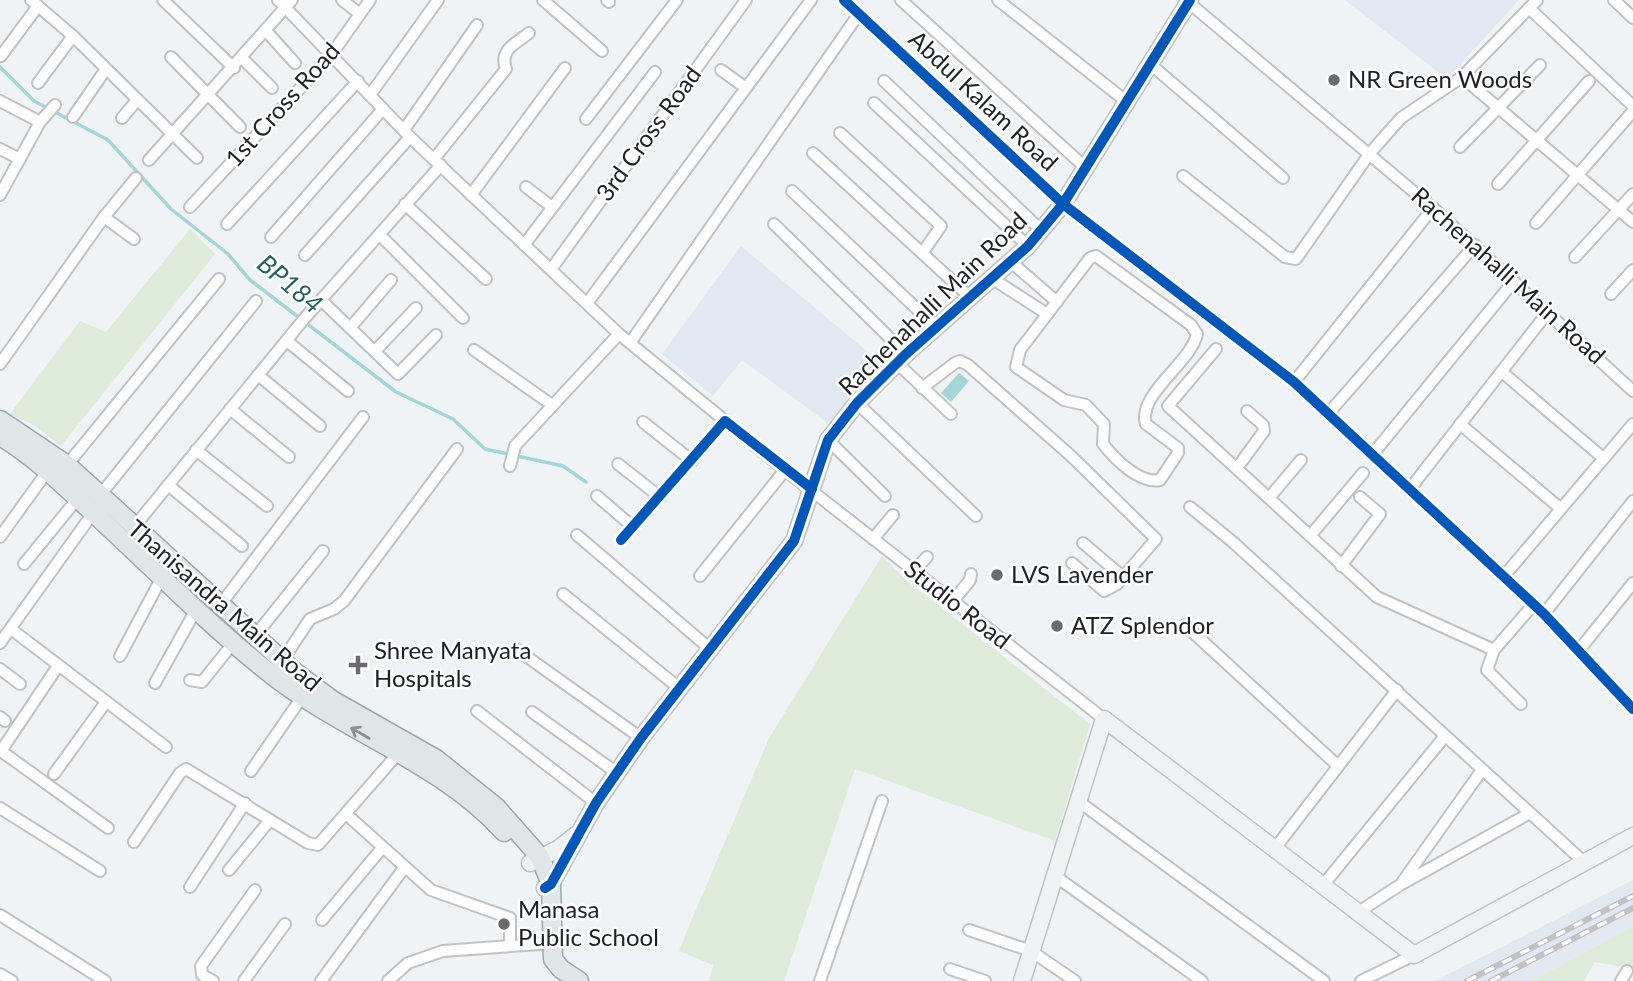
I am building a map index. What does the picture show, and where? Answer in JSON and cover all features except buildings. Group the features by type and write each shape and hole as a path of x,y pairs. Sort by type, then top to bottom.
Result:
{"main road":[{"name":"Thanisandra Main Road","path":"0,420 58,467 100,494 282,661 472,802 535,860 548,886"},
{"name":"Thanisandra Main Road","path":"1,439 58,467 78,498 93,513 234,642 302,697 402,749"},
{"path":"548,886 549,943 546,964 558,977 579,981"}],"street":[{"path":"163,0 234,68"},
{"path":"342,0 360,14"},
{"name":"1st Cross Road","path":"190,207 331,55 370,0"},
{"path":"370,94 438,0"},
{"path":"543,0 602,51"},
{"path":"586,119 677,0"},
{"name":"3rd Cross Road","path":"552,268 746,0"},
{"path":"588,302 811,0"},
{"name":"Abdul Kalam Road","path":"844,0 1063,204 1294,382 1534,604 1580,649 1633,709"},
{"path":"901,0 1086,168"},
{"path":"998,0 1126,102"},
{"path":"1614,0 1633,18"},
{"name":"Rachenahalli Main Road","path":"548,886 596,803 641,738 794,541 828,440 857,403 902,359 993,279 1042,231 1086,168 1188,1 1433,208 1633,391"},
{"path":"1,56 34,3 73,36 197,158"},
{"path":"149,160 234,68 266,31 285,3"},
{"name":"Studio Road","path":"285,3 383,110 619,334 786,470 1104,719"},
{"path":"1182,176 1290,261 1296,260 1370,153 1401,118 1462,77 1533,4 1633,108 1536,223"},
{"path":"630,343 858,15"},
{"path":"305,255 407,133 478,25"},
{"path":"266,31 295,63"},
{"path":"134,527 300,324 405,204 506,69 503,56 507,49 529,33"},
{"path":"38,83 73,36"},
{"path":"171,57 240,127"},
{"path":"242,58 272,88"},
{"path":"1149,63 1283,178"},
{"path":"1460,147 1539,65"},
{"path":"471,195 565,68"},
{"path":"73,117 106,69"},
{"path":"722,70 746,88"},
{"path":"524,245 655,72"},
{"path":"1462,77 1633,222"},
{"path":"227,224 358,81"},
{"path":"884,81 1042,231"},
{"path":"1498,184 1589,81"},
{"path":"122,118 137,100"},
{"path":"0,101 40,122"},
{"path":"874,103 1028,246"},
{"path":"0,195 40,122 55,104"},
{"path":"271,237 383,110"},
{"path":"840,133 941,226 923,252"},
{"path":"0,149 20,159"},
{"path":"813,153 971,298"},
{"path":"0,364 104,217 136,178"},
{"path":"526,187 552,207"},
{"path":"792,191 936,327"},
{"path":"1575,257 1633,194"},
{"path":"405,204 486,279"},
{"path":"1294,382 1433,208"},
{"path":"104,217 134,239"},
{"path":"774,224 902,359 922,388 951,414"},
{"path":"380,235 463,318"},
{"path":"1328,414 1475,245"},
{"path":"1096,256 1195,330 1196,338 1191,347 1146,407 1146,424 1178,448 1178,453 1160,480 1152,482 1143,478 1113,456 1103,444 1104,424 1086,405 1064,400 1016,367 1020,350 1057,302 1090,258 1096,256"},
{"path":"1011,262 1057,302"},
{"path":"1611,294 1633,270"},
{"path":"0,537 219,279"},
{"path":"993,279 1047,314"},
{"path":"350,328 391,281"},
{"path":"1372,455 1514,281"},
{"path":"321,300 399,374 436,335"},
{"path":"100,494 256,301"},
{"path":"374,351 416,308"},
{"path":"1409,490 1548,312"},
{"path":"510,466 515,446 619,334"},
{"path":"287,341 348,391"},
{"path":"1216,349 1168,406 1383,601 1494,650"},
{"path":"474,350 552,405"},
{"path":"922,388 954,363 961,361 968,365 1135,516 1156,539 1155,544 1110,589 1100,588 1075,561"},
{"path":"1502,372 1602,457"},
{"path":"258,375 320,426"},
{"path":"857,403 976,516"},
{"path":"230,409 289,457"},
{"path":"1237,468 1264,430 1263,425 1247,411"},
{"path":"221,604 363,417"},
{"path":"621,540 725,421"},
{"path":"643,422 692,461"},
{"path":"1460,424 1560,508"},
{"path":"1504,576 1602,457 1633,424"},
{"path":"828,440 885,496"},
{"path":"282,661 310,619 334,609 344,601 457,449"},
{"path":"196,450 267,506"},
{"path":"1269,498 1301,460"},
{"path":"618,464 660,497"},
{"path":"700,576 786,470"},
{"path":"1310,536 1363,472"},
{"path":"168,485 242,546"},
{"path":"597,496 633,527"},
{"path":"1342,566 1380,514 1360,497"},
{"path":"24,564 78,498"},
{"path":"1544,614 1633,502"},
{"path":"1190,507 1397,690 1585,863"},
{"path":"0,643 93,513"},
{"path":"873,539 893,515"},
{"path":"576,535 709,648"},
{"path":"1083,543 1123,578"},
{"path":"254,637 323,551"},
{"path":"914,571 927,557"},
{"path":"953,601 970,580 971,574"},
{"path":"120,656 162,577"},
{"path":"1580,649 1633,583"},
{"path":"563,594 679,688"},
{"path":"1521,704 1486,670 1494,650 1534,604"},
{"path":"155,683 197,608"},
{"path":"1185,625 1338,765"},
{"path":"11,629 166,747"},
{"path":"190,680 202,682 234,642"},
{"path":"516,649 641,738"},
{"path":"58,666 1,751 108,828"},
{"path":"0,669 20,684"},
{"path":"1276,847 1397,690"},
{"path":"251,771 302,697"},
{"path":"54,774 106,702"},
{"path":"477,710 596,803"},
{"path":"532,712 617,773"},
{"path":"1022,981 1104,719 1414,954"},
{"path":"1324,884 1445,736"},
{"path":"134,842 180,773 186,769 308,843 318,845 402,749"},
{"path":"1400,885 1482,769"},
{"path":"820,981 882,801"},
{"path":"1078,801 1324,981"},
{"path":"190,887 245,803"},
{"path":"0,808 100,871"},
{"path":"1360,911 1400,885 1530,813"},
{"path":"345,814 431,890 510,918 510,946"},
{"path":"229,870 270,820"},
{"path":"535,860 558,849 580,831"},
{"path":"1361,981 1633,836"},
{"path":"323,920 382,848"},
{"path":"321,981 404,868"},
{"path":"1055,876 1202,981"},
{"path":"213,981 202,975 201,966 255,890"},
{"path":"0,915 105,981"},
{"path":"244,981 285,924"},
{"path":"969,930 1031,951 1075,981"},
{"path":"388,981 408,963 443,951 549,943"},
{"path":"950,970 985,981"},
{"path":"1621,981 1627,971"},
{"path":"0,974 12,981"}],"shaded area":[{"path":"1345,0 1519,0 1447,79"},
{"path":"741,246 880,362 829,424 742,360 713,396 662,354"},
{"path":"1633,880 1633,926 1531,981 1435,981"}],"green space":[{"path":"190,229 215,254 61,446 34,425 10,414 80,321 106,332"},
{"path":"882,556 908,582 1090,724 1055,841 855,769 784,981 709,981 713,965 679,951 689,926 769,738"},
{"path":"1633,926 1633,969 1595,962 1584,981 1531,981"}],"water":[{"path":"959,373 969,381 951,402 941,393"}],"waterway":[{"name":"BP184","path":"0,67 34,101 108,140 171,209 228,254 250,280 396,392 453,419 485,449 563,466 586,482"}],"railway":[{"path":"1467,981 1633,896"},
{"path":"1491,981 1633,908"}],"cycle path":[{"path":"844,0 1063,204 1294,382 1544,614 1633,709"},
{"path":"545,888 551,884 596,803 641,738 794,541 828,440 857,403 906,354 1028,246 1063,204 1190,0"},
{"path":"621,540 725,421 812,489"}],"place":[{"name":"NR Green Woods","path":"1334,80"},
{"name":"LVS Lavender","path":"997,575"},
{"name":"ATZ Splendor","path":"1057,626"},
{"name":"Shree Manyata Hospitals","path":"358,665"},
{"name":"Manasa Public School","path":"504,924"}]}
